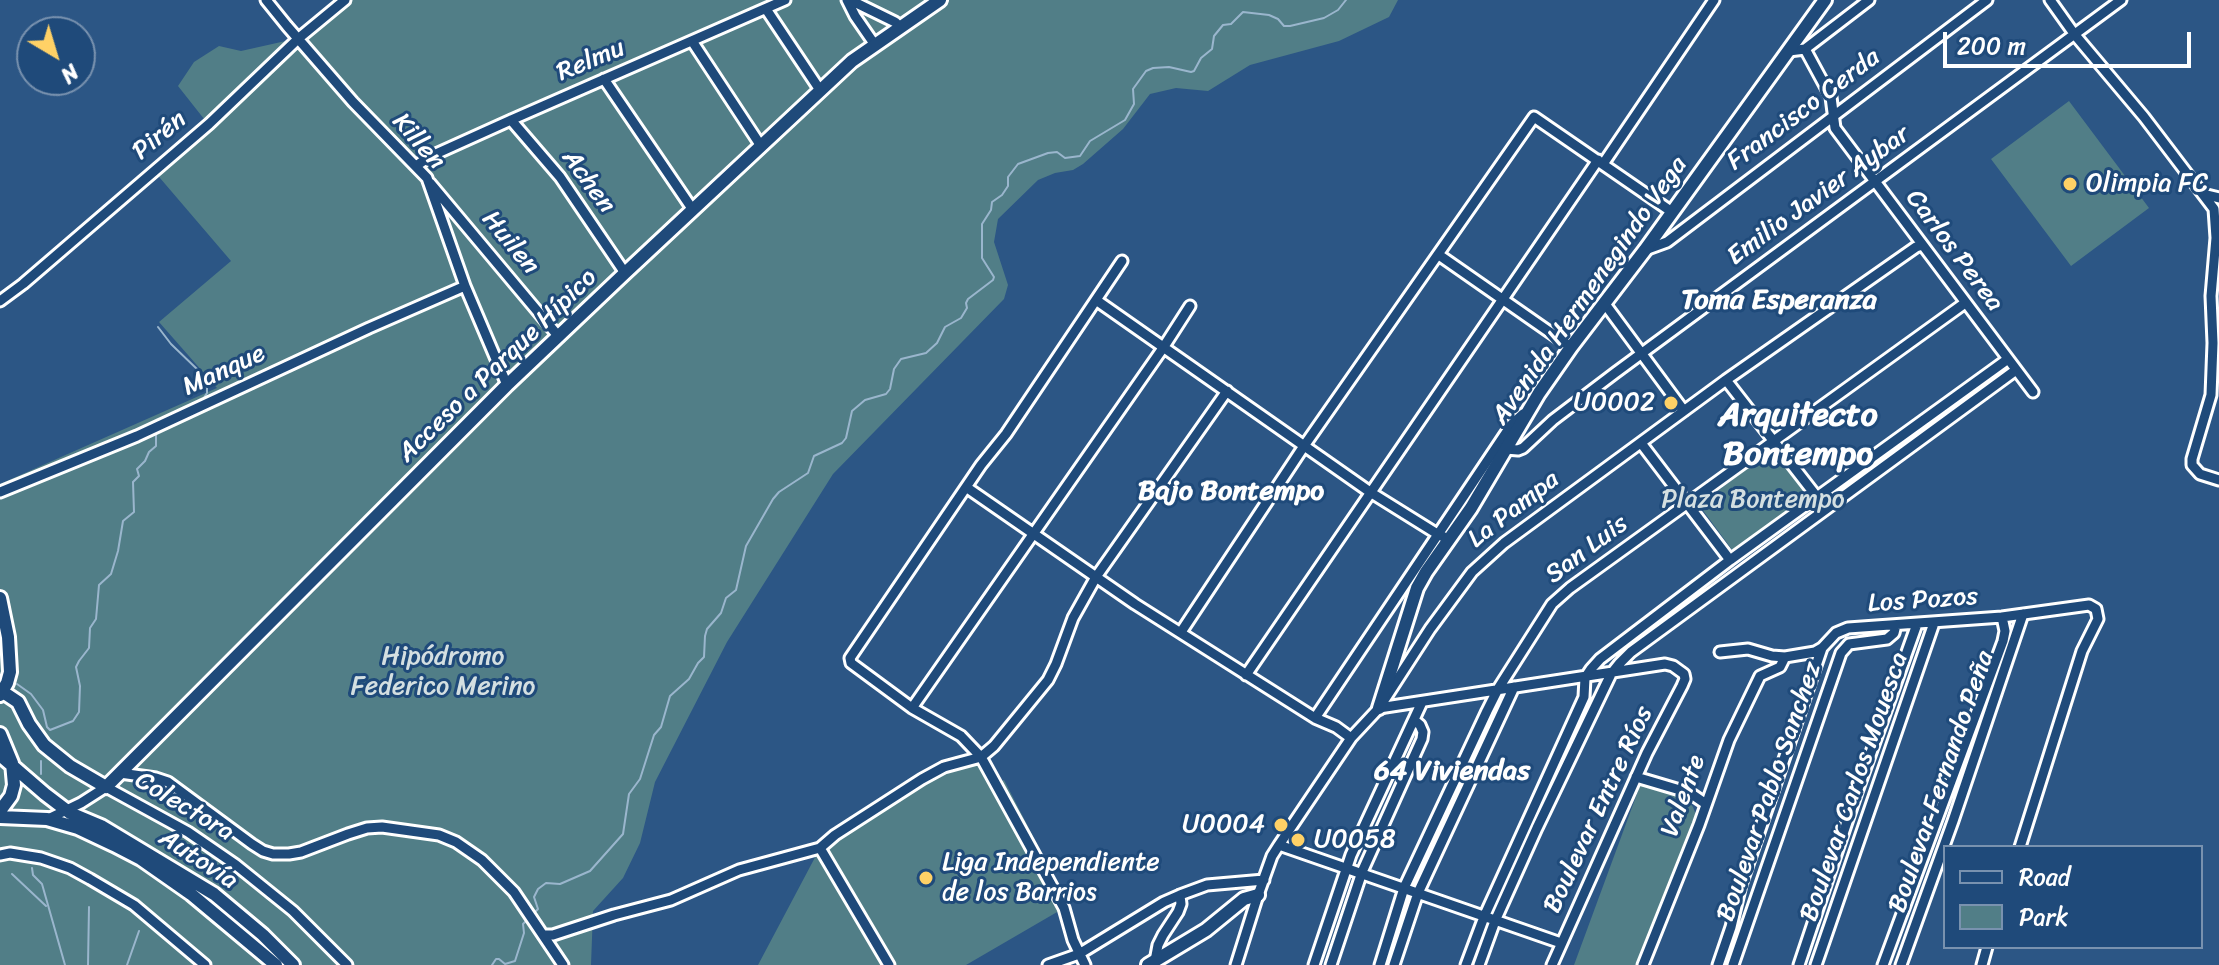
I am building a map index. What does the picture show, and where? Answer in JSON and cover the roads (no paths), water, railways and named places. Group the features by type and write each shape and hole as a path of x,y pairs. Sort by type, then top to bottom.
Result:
{"street":[{"name":"Killen","path":"266,0 353,102 427,178 465,286 507,385"},
{"name":"Pirén","path":"0,301 209,124 299,38 345,0"},
{"name":"Relmu","path":"416,166 429,157 511,120 785,0"},
{"path":"849,0 895,22 901,28"},
{"path":"849,0 855,16 875,45"},
{"name":"Acceso a Parque Hípico","path":"106,787 507,385 625,273 820,90 863,53 940,0"},
{"path":"1246,675 1503,300 1714,0"},
{"name":"Avenida Hermenegindo Vega","path":"1379,708 1417,588 1444,537 1471,508 1571,347 1645,250 1825,0"},
{"path":"1789,51 1805,49 1869,0"},
{"name":"Francisco Cerda","path":"1645,250 1667,242 1987,0"},
{"path":"2050,0 2214,209 2211,395 2192,465 2200,474 2219,480"},
{"name":"Emilio Javier Aybar","path":"1506,449 1523,448 1553,420 2121,0"},
{"path":"766,9 820,90"},
{"path":"692,41 761,146"},
{"name":"Carlos Perea","path":"1805,49 1831,97 1835,128 2033,392"},
{"path":"604,79 693,210"},
{"path":"1181,632 1304,446 1534,117 1672,212"},
{"name":"Achen","path":"511,120 554,170 625,273"},
{"name":"Huilen","path":"427,178 559,337"},
{"path":"2203,194 2219,198"},
{"name":"La Pampa","path":"1236,965 1258,895 1279,845 1351,738 1379,708 1430,629 1482,562 1726,380 1922,245"},
{"path":"1439,255 1571,347"},
{"path":"1085,965 1064,908 981,757 961,736 912,708 851,663 850,658 1122,261"},
{"name":"Manque","path":"0,492 137,436 465,286"},
{"path":"1096,300 1370,492 1444,537"},
{"name":"San Luis","path":"1380,965 1404,888 1498,689 1552,604 1686,503 1965,303"},
{"path":"1605,304 1684,411"},
{"path":"912,708 1190,306"},
{"path":"1466,965 1484,917 1584,697 1585,678 1600,659 1730,560 2008,359"},
{"path":"1479,965 1495,921 1537,828 1611,674 1631,652 2016,370"},
{"path":"1726,380 1817,497"},
{"path":"544,935 671,900 739,870 820,848 922,779 944,767 981,757 994,746 1048,680 1073,618 1096,577 1227,391"},
{"path":"1315,718 1444,537 1512,424 1531,408"},
{"path":"1641,443 1730,560"},
{"path":"966,487 1246,675 1351,738"},
{"path":"0,598 10,672 1,693"},
{"name":"Los Pozos","path":"1720,652 1748,649 1785,657 1808,654 1822,648 1836,633 1848,628 2002,617 2089,605 2096,609 2098,619 2082,651 2021,845"},
{"name":"Boulevar Fernando Peña","path":"1945,845 2023,614"},
{"name":"Boulevar Fernando Peña","path":"1883,965 2003,641 2005,631 2002,617"},
{"name":"Boulevar Carlos Mouesca","path":"1816,965 1934,623"},
{"name":"Boulevar Carlos Mouesca","path":"1799,965 1917,624"},
{"name":"Boulevar Pablo Sanchez","path":"1733,965 1841,653 1849,644 1887,639 1894,633 1896,625"},
{"name":"Boulevar Pablo Sanchez","path":"1718,965 1741,885 1822,648"},
{"name":"Valente","path":"1643,965 1722,755 1756,685 1764,673 1780,667 1785,657"},
{"name":"Boulevar Entre Ríos","path":"1552,965 1636,777 1685,679 1684,674 1665,664 1611,674"},
{"path":"1379,708 1611,674"},
{"path":"1394,965 1418,893 1514,687"},
{"name":"Colectora","path":"1,693 18,702 44,745 70,766 164,817 236,865 293,911 347,965"},
{"path":"1314,965 1346,868 1422,702"},
{"path":"1331,965 1362,872 1422,739 1423,732 1414,720"},
{"name":"Autovía","path":"0,734 12,763 14,785 0,814 47,819 78,828 141,859 212,910 276,965"},
{"name":"Autovía","path":"0,755 66,810 101,826 214,894 293,965"},
{"path":"120,773 168,782 252,844 273,854 301,852 367,828 382,827 420,832 456,842 482,860 514,892 563,965"},
{"path":"1636,777 1690,793 1706,804"},
{"path":"66,810 106,787"},
{"name":"Autovía","path":"47,819 66,810"},
{"path":"1279,845 1561,943"},
{"path":"820,848 889,965"},
{"name":"Boulevar Fernando Peña","path":"1901,965 1943,850"},
{"path":"0,855 26,855 70,868 134,905 205,965"},
{"path":"1048,965 1079,954 1180,895 1207,885 1264,880"},
{"path":"1151,963 1163,935 1178,912 1180,895"},
{"path":"1151,963 1206,930 1244,899 1258,895"}],"waterway":[{"path":"536,911 534,897 538,889 546,883 560,884 590,871 623,834 629,794 640,779 670,696 689,679 704,657 707,629 721,613 726,598 736,590 746,546 773,499 808,473 814,456 842,443 852,411 865,400 886,394 894,369 901,359 926,353 937,343 945,327 961,318 968,299 993,280 982,258 982,224 991,210 992,202 1002,195 1008,186 1008,177 1018,164 1048,153 1057,152 1065,158 1080,156 1090,141 1125,120 1134,104 1133,89 1146,71 1169,67 1194,71 1201,58 1212,49 1214,36 1223,25 1231,24 1243,12 1269,15 1284,26 1290,26 1324,18 1338,10 1346,0"},
{"path":"158,327 199,371 207,388 202,401"},
{"path":"166,418 179,412"},
{"path":"17,684 31,694 43,710 50,730 73,721 79,712 80,686 76,667 89,648 99,585 111,574 123,521 134,512 133,482 139,476 137,469 156,446 156,433"},
{"path":"41,761 41,774"},
{"path":"32,868 33,875 42,884 65,965"},
{"path":"12,874 46,906"},
{"path":"88,965 89,907"},
{"path":"492,965 496,959 505,964 515,961 526,921"},
{"path":"127,965 139,931"}],"place":[{"name":"Olimpia FC","path":"2070,184"},
{"name":"U0002","path":"1671,403"},
{"name":"U0004","path":"1281,825"},
{"name":"U0058","path":"1298,840"},
{"name":"Liga Independiente de los Barrios","path":"926,878"}],"district":[{"name":"Toma Esperanza","path":"1779,301"},
{"name":"Arquitecto Bontempo","path":"1798,436"},
{"name":"Bajo Bontempo","path":"1231,492"},
{"name":"64 Viviendas","path":"1452,772"}],"park label":[{"name":"Plaza Bontempo","path":"1753,500"},
{"name":"Hipódromo Federico Merino","path":"443,672"}]}
